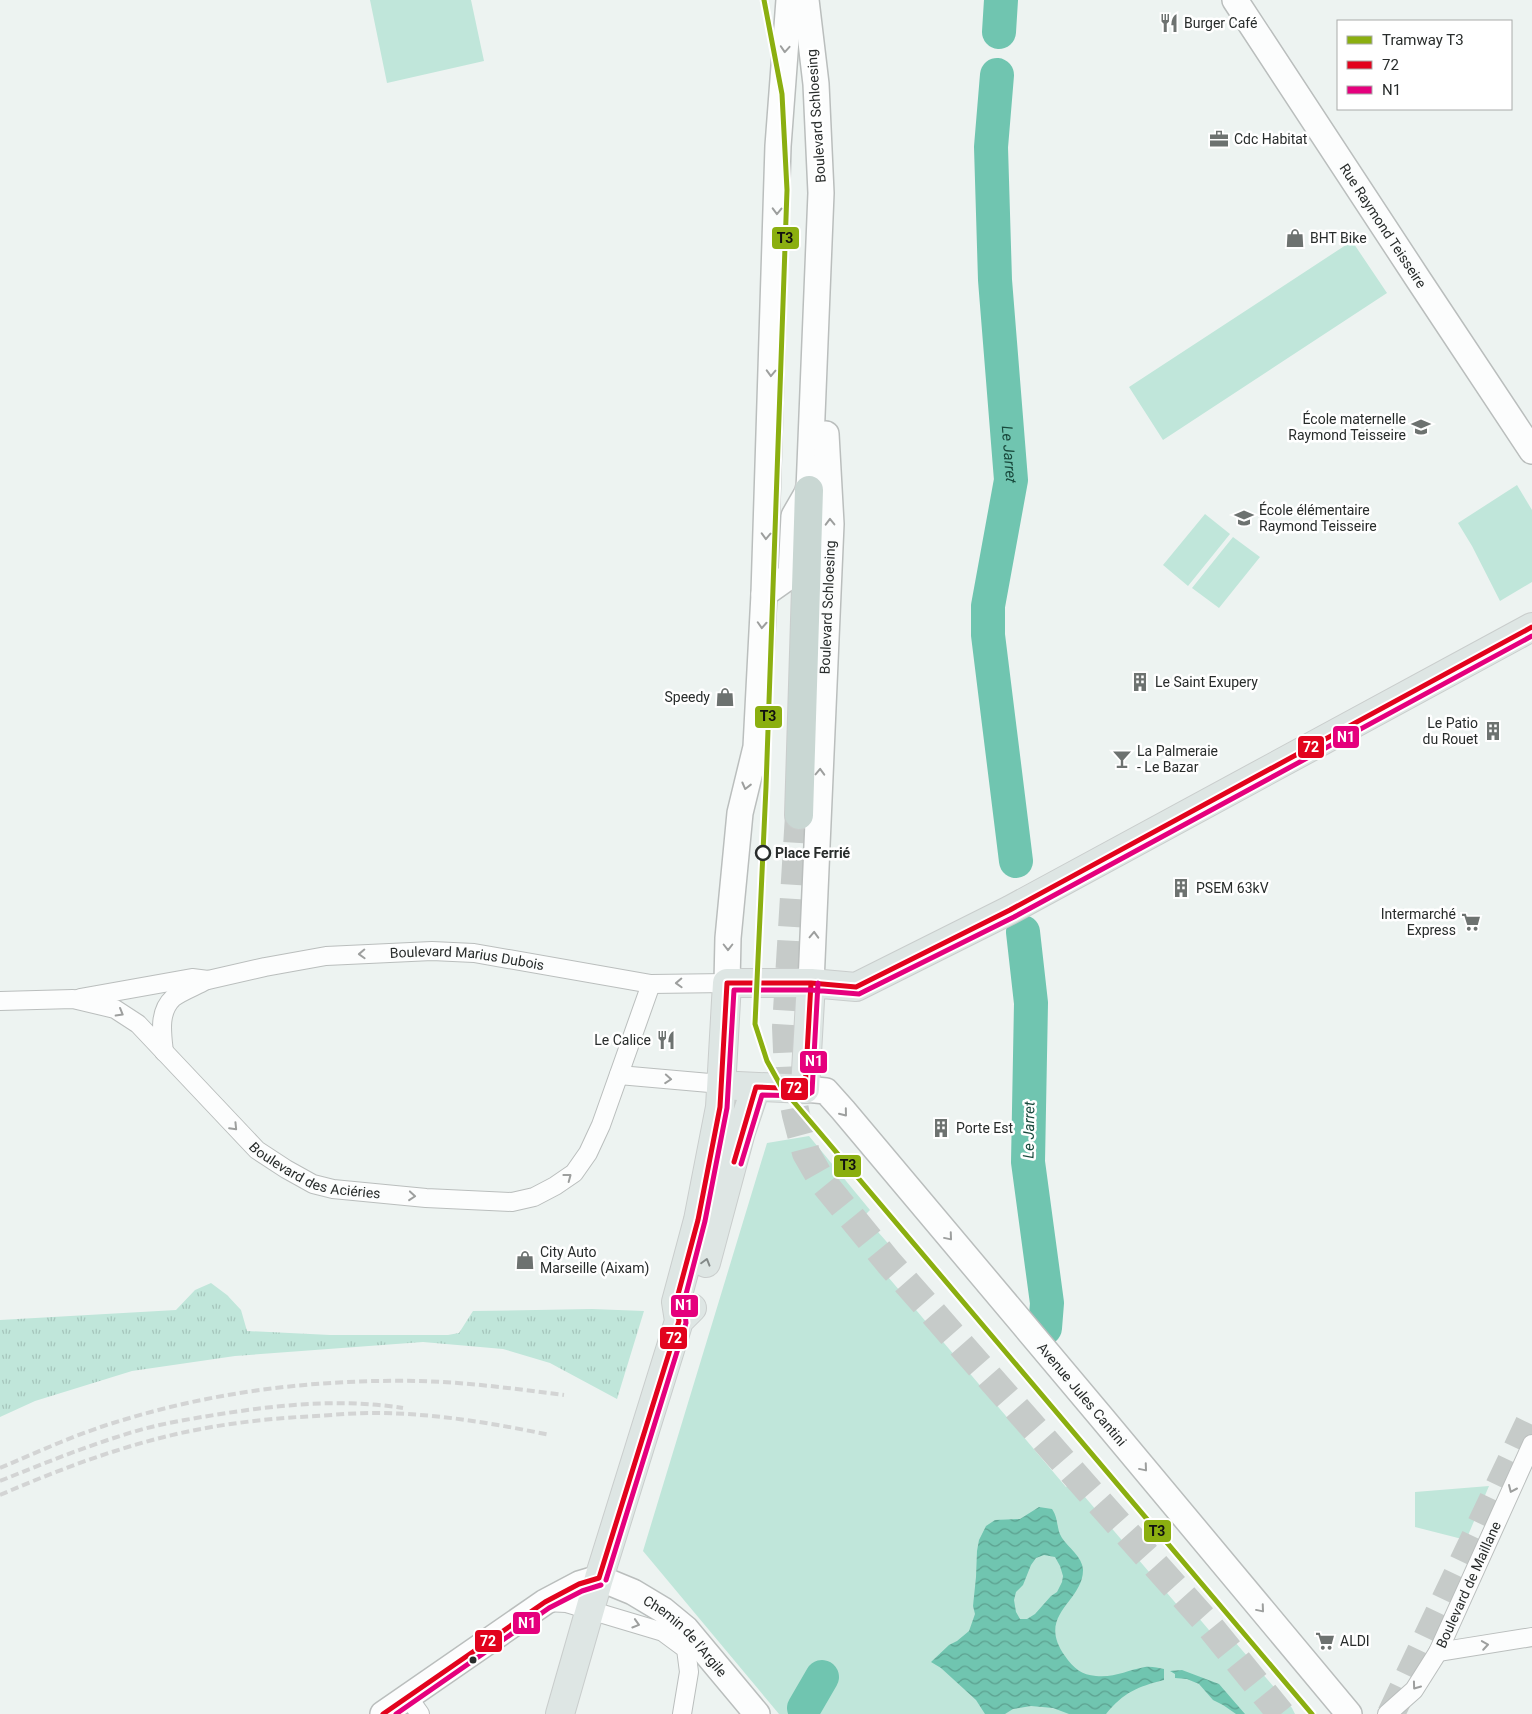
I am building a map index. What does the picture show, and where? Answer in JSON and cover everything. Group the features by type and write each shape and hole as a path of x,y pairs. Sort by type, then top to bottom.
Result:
{"highway":[{"path":"799,815 809,490"}],"main road":[{"name":"Boulevard Schloesing","path":"728,983 728,938 740,813 756,747 764,594 778,146 789,0"},
{"name":"Boulevard Schloesing","path":"764,594 791,576 794,516 809,490 821,193 816,84 806,0"},
{"name":"Rue Raymond Teisseire","path":"1236,0 1532,451"},
{"name":"Boulevard Schloesing","path":"812,983 830,524 826,418 830,269 820,233"},
{"path":"680,1321 676,1302 698,1220 720,1107 728,983 812,983 856,988 1019,905 1532,627"},
{"path":"721,1084 806,1089 812,983"},
{"path":"560,1714 599,1578 680,1321 694,1307 756,1086"},
{"name":"Avenue Jules Cantini","path":"806,1089 826,1091 843,1110 1349,1714"},
{"path":"383,1714 414,1705 545,1602 578,1584 599,1578"},
{"name":"Chemin de l'Argile","path":"599,1578 633,1592 663,1610 686,1629 756,1714"}],"street":[{"name":"Boulevard Marius Dubois","path":"164,1052 162,1024 165,1011 173,998 208,980 326,956 432,951 474,953 651,984 728,983"},
{"name":"Boulevard Marius Dubois","path":"73,999 192,978 208,980"},
{"name":"Boulevard des Aciéries","path":"0,1001 73,999 115,1009 138,1024 258,1150 286,1169 314,1184 334,1189 426,1198 512,1202 534,1197 554,1186 574,1173 588,1154 619,1075 651,984"},
{"path":"619,1075 721,1084"},
{"name":"Boulevard de Maillane","path":"1388,1714 1414,1690 1438,1652 1532,1444"},
{"path":"545,1602 566,1603 663,1632 686,1649 688,1672 682,1714"},
{"path":"1438,1652 1532,1638"},
{"path":"688,1672 703,1648"}],"green space":[{"path":"370,0 471,0 484,61 387,83"},
{"path":"1352,241 1387,293 1163,440 1129,387"},
{"path":"1517,485 1532,510 1532,582 1500,601 1458,523"},
{"path":"1205,514 1230,534 1188,586 1163,565"},
{"path":"1233,537 1260,557 1219,608 1192,588"},
{"path":"809,1136 870,1210 864,1216 900,1257 883,1271 1066,1487 1073,1483 1185,1614 1192,1610 1225,1649 1235,1642 1292,1708 1295,1714 779,1714 643,1551 767,1143"},
{"path":"211,1283 227,1295 241,1310 247,1331 330,1335 448,1335 459,1333 473,1311 592,1309 644,1311 617,1399 550,1363 503,1349 423,1342 235,1356 132,1371 35,1401 0,1417 0,1320 176,1310 195,1290"},
{"path":"1489,1486 1466,1540 1415,1527 1415,1492"}],"water":[{"path":"1039,1507 1052,1509 1056,1516 1060,1535 1078,1557 1082,1565 1081,1580 1076,1591 1063,1609 1055,1629 1057,1642 1071,1664 1086,1674 1103,1676 1115,1675 1145,1667 1164,1669 1164,1680 1146,1685 1125,1695 1106,1714 1069,1714 1053,1708 1031,1706 1013,1709 1005,1714 985,1714 976,1700 941,1668 931,1662 949,1645 969,1631 975,1614 973,1606 977,1551 979,1540 986,1526 995,1520 1020,1519","holes":["1044,1555 1055,1557 1063,1576 1057,1592 1035,1614 1027,1619 1020,1619 1016,1612 1014,1600 1016,1592 1023,1585 1031,1565 1036,1558"]},
{"path":"1182,1670 1219,1684 1245,1714 1236,1714 1213,1700 1199,1684 1187,1679 1175,1678 1175,1674 1170,1671"}],"waterway":[{"name":"Le Jarret","path":"999,32 1001,0"},
{"name":"Le Jarret","path":"997,75 991,147 995,280 1011,480 988,606 988,635 1016,861"},
{"name":"Le Jarret","path":"1023,932 1031,1003 1028,1162 1047,1303 1045,1328"},
{"name":"Le Jarret","path":"804,1708 822,1677"}],"tunnel":[{"path":"799,815 786,1027 788,1074 806,1153 822,1181 889,1263 1203,1618 1281,1714"},
{"path":"1391,1714 1532,1417"}],"railway":[{"path":"0,1468 76,1436 123,1420 195,1401 269,1389 343,1382 418,1381 473,1384 564,1395"},
{"path":"0,1481 107,1440 160,1425 214,1415 261,1408 332,1403 355,1403 403,1408"},
{"path":"0,1495 81,1463 164,1437 231,1424 264,1420 355,1413 396,1413 506,1426 550,1435"}],"tram line":[{"name":"T3","path":"764,0 782,94 787,190 766,787 755,1024 767,1061 782,1088 1312,1714"}],"transit line":[{"name":"72","path":"599,1578 679,1321 676,1302 698,1220 720,1107 727,983 811,983 856,987 1010,910 1532,627"},
{"name":"N1","path":"606,1580 686,1323 684,1302 705,1221 727,1108 734,990 811,990 859,994 1014,917 1532,636"},
{"name":"72","path":"734,1162 756,1087 805,1089 811,983"},
{"name":"N1","path":"741,1164 762,1095 805,1096 812,1092 818,983"},
{"name":"72","path":"383,1714 545,1602 579,1584 599,1578"},
{"name":"N1","path":"396,1714 549,1608 582,1591 601,1585"}],"place":[{"name":"Burger Café","path":"1169,23"},
{"name":"Cdc Habitat","path":"1219,139"},
{"name":"BHT Bike","path":"1295,238"},
{"name":"École maternelle Raymond Teisseire","path":"1421,427"},
{"name":"École élémentaire Raymond Teisseire","path":"1244,518"},
{"name":"Le Saint Exupery","path":"1140,682"},
{"name":"Speedy","path":"725,697"},
{"name":"Le Patio du Rouet","path":"1493,731"},
{"name":"La Palmeraie - Le Bazar","path":"1122,759"},
{"name":"Place Ferrié","path":"763,853"},
{"name":"PSEM 63kV","path":"1181,888"},
{"name":"Intermarché Express","path":"1471,922"},
{"name":"Le Calice","path":"666,1040"},
{"name":"Porte Est","path":"941,1128"},
{"name":"City Auto Marseille (Aixam)","path":"525,1260"},
{"name":"ALDI","path":"1325,1641"}]}
